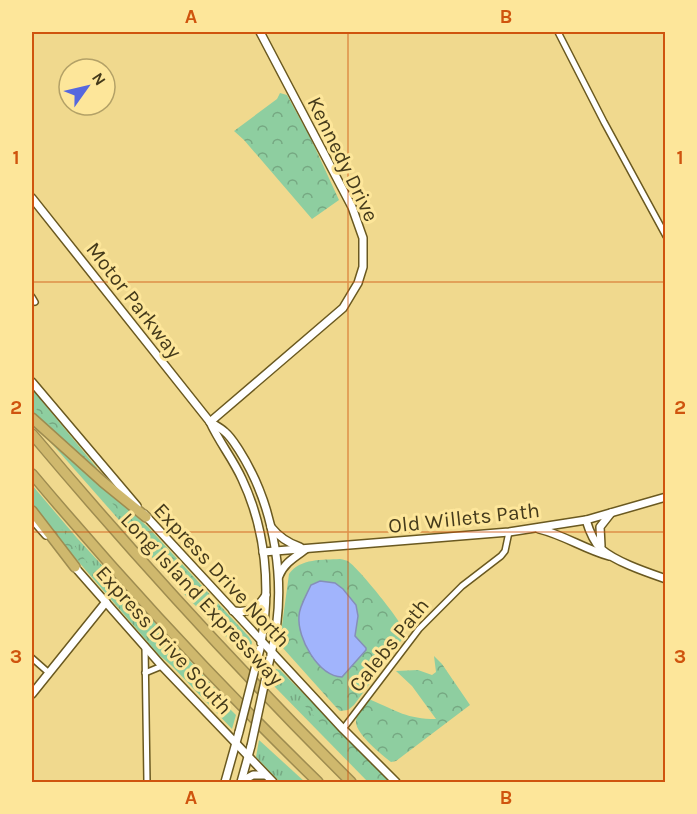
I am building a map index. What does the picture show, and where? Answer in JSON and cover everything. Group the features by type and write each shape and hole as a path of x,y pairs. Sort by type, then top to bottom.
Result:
{"highway":[{"path":"32,418 146,517"},
{"name":"Long Island Expressway","path":"32,434 173,596 351,783"},
{"name":"Long Island Expressway","path":"32,474 184,646 246,712 318,783"},
{"path":"32,511 75,567"}],"main road":[{"name":"Kennedy Drive","path":"210,422 343,308 358,283 363,267 363,238 352,207 260,32"},
{"name":"Motor Parkway","path":"32,198 210,422 216,437 243,480 254,513 263,552 267,608 260,646 225,783"},
{"name":"Express Drive North","path":"32,382 146,517 233,611 260,646 396,783"},
{"name":"Motor Parkway","path":"210,422 225,431 246,462 259,489 275,551 278,579 278,621 242,782"},
{"name":"Old Willets Path","path":"263,552 509,532 586,520 666,496"},
{"path":"601,549 600,527 611,513"},
{"name":"Express Drive South","path":"32,519 162,666 273,783"},
{"path":"586,520 592,537 601,549 666,579"},
{"path":"269,524 280,537 290,544 306,549"},
{"path":"536,528 557,533 597,553 617,558"},
{"path":"278,579 281,570 289,561 306,549"},
{"path":"233,611 249,612 259,606 266,595"},
{"path":"32,694 106,602"},
{"path":"242,782 253,775 265,775"}],"street":[{"path":"558,32 666,236"},
{"name":"Calebs Path","path":"343,729 421,626 462,586 501,556 507,545 509,532"},
{"path":"145,646 147,783"},
{"path":"32,658 49,673"},
{"path":"145,673 162,666"}],"green space":[{"path":"280,93 287,95 311,139 339,200 312,219 234,131 277,99"},
{"path":"32,389 97,468 95,469 32,412"},
{"path":"32,390 69,435 48,423 32,404"},
{"path":"39,429 148,527 249,637 252,642 249,660 186,596"},
{"path":"32,485 77,538 225,699 226,705 236,715 232,729 159,655 32,508"},
{"path":"99,486 142,523 225,614 223,617 192,594 139,530 124,518"},
{"path":"32,491 87,562 131,602 223,702 228,719 152,641 55,534 32,506"},
{"path":"340,559 348,561 362,575 390,608 406,634 354,705 348,710 340,711 282,647 281,633 289,574 305,562"},
{"path":"434,656 470,705 396,761 391,762 360,732 356,722 358,713 366,701 371,700 410,716 436,719 412,686 396,671 418,670 432,675 436,672"},
{"path":"276,669 280,670 392,782 368,782 272,684"},
{"path":"308,699 391,782 374,782 304,705"},
{"path":"259,740 305,782 280,782 256,757"}],"water":[{"path":"320,581 335,583 356,605 358,616 355,636 366,648 342,677 333,675 317,663 305,645 299,625 300,609 311,585"}]}
